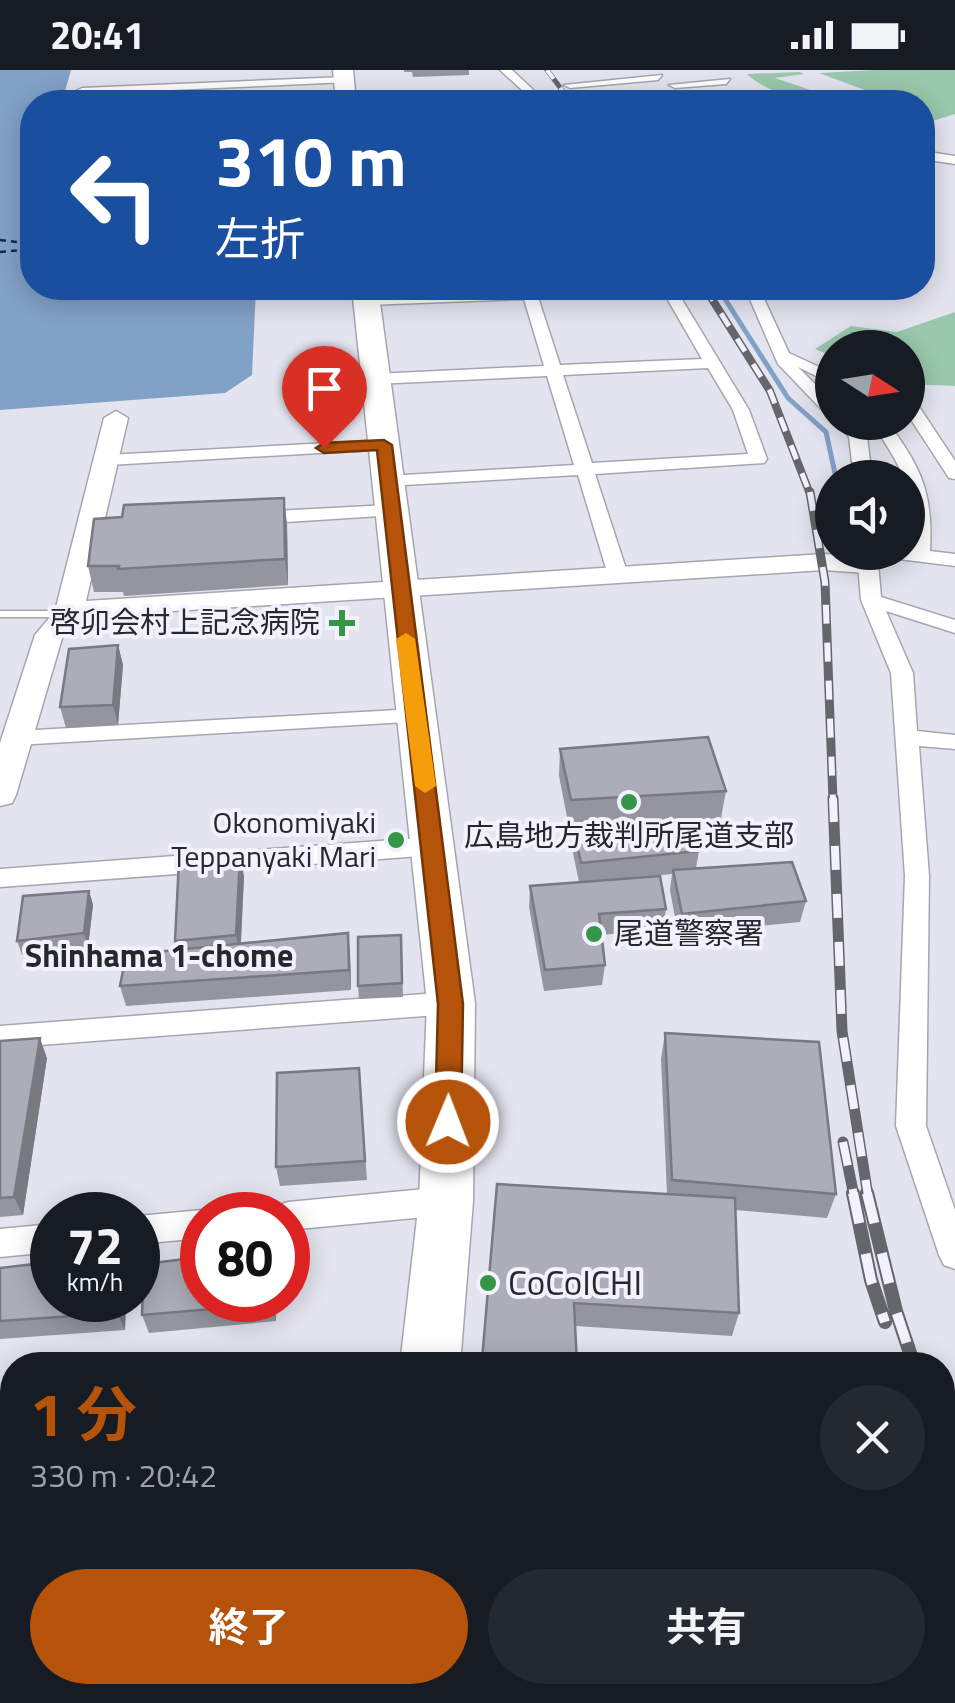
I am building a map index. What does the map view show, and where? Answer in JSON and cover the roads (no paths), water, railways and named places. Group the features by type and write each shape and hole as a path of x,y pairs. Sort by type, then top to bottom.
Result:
{"highway":[{"path":"367,300 450,1004 446,1202 431,1352"}],"street":[{"path":"153,70 168,87"},
{"path":"206,70 219,85"},
{"path":"506,70 528,90"},
{"path":"557,70 574,90"},
{"path":"714,70 726,81 724,90"},
{"path":"104,90 344,75"},
{"path":"570,85 658,77"},
{"path":"675,85 726,81"},
{"path":"531,300 618,575"},
{"path":"108,460 387,479 758,459 741,410 676,300"},
{"path":"757,300 792,373 815,394"},
{"path":"783,357 815,371"},
{"path":"375,379 716,363"},
{"path":"69,614 100,526 116,418"},
{"path":"925,428 955,474"},
{"path":"893,442 955,446"},
{"path":"893,442 905,460"},
{"path":"242,519 387,479"},
{"path":"925,555 955,560"},
{"path":"0,796 49,635 55,624 69,614 93,608 815,563"},
{"path":"874,570 871,600 902,674 917,876 910,1126 954,1251"},
{"path":"871,600 955,628"},
{"path":"16,738 416,716"},
{"path":"906,736 955,742"},
{"path":"0,878 434,846"},
{"path":"0,1037 450,1004"},
{"path":"310,1214 446,1202"},
{"path":"0,1244 30,1241"}],"lane":[{"path":"0,614 69,614"}],"water":[{"path":"0,70 71,70 65,90 20,90 20,300 255,300 252,375 225,393 0,410"}],"waterway":[{"path":"726,300 788,398 826,432 832,460"}],"railway":[{"path":"547,70 562,90"},
{"path":"713,300 770,391 810,494"},
{"path":"810,492 825,582 833,801"},
{"path":"833,798 842,1031 868,1196"},
{"path":"843,1142 854,1196"},
{"path":"853,1193 871,1280 885,1322"},
{"path":"867,1193 910,1352"}],"place":[{"name":"啓卯会村上記念病院","path":"342,623"},
{"name":"広島地方裁判所尾道支部","path":"629,802"},
{"name":"Okonomiyaki Teppanyaki Mari","path":"396,840"},
{"name":"尾道警察署","path":"594,934"},
{"name":"CoCoICHI","path":"488,1283"}],"district":[{"name":"Shinhama 1-chome","path":"159,956"}]}
